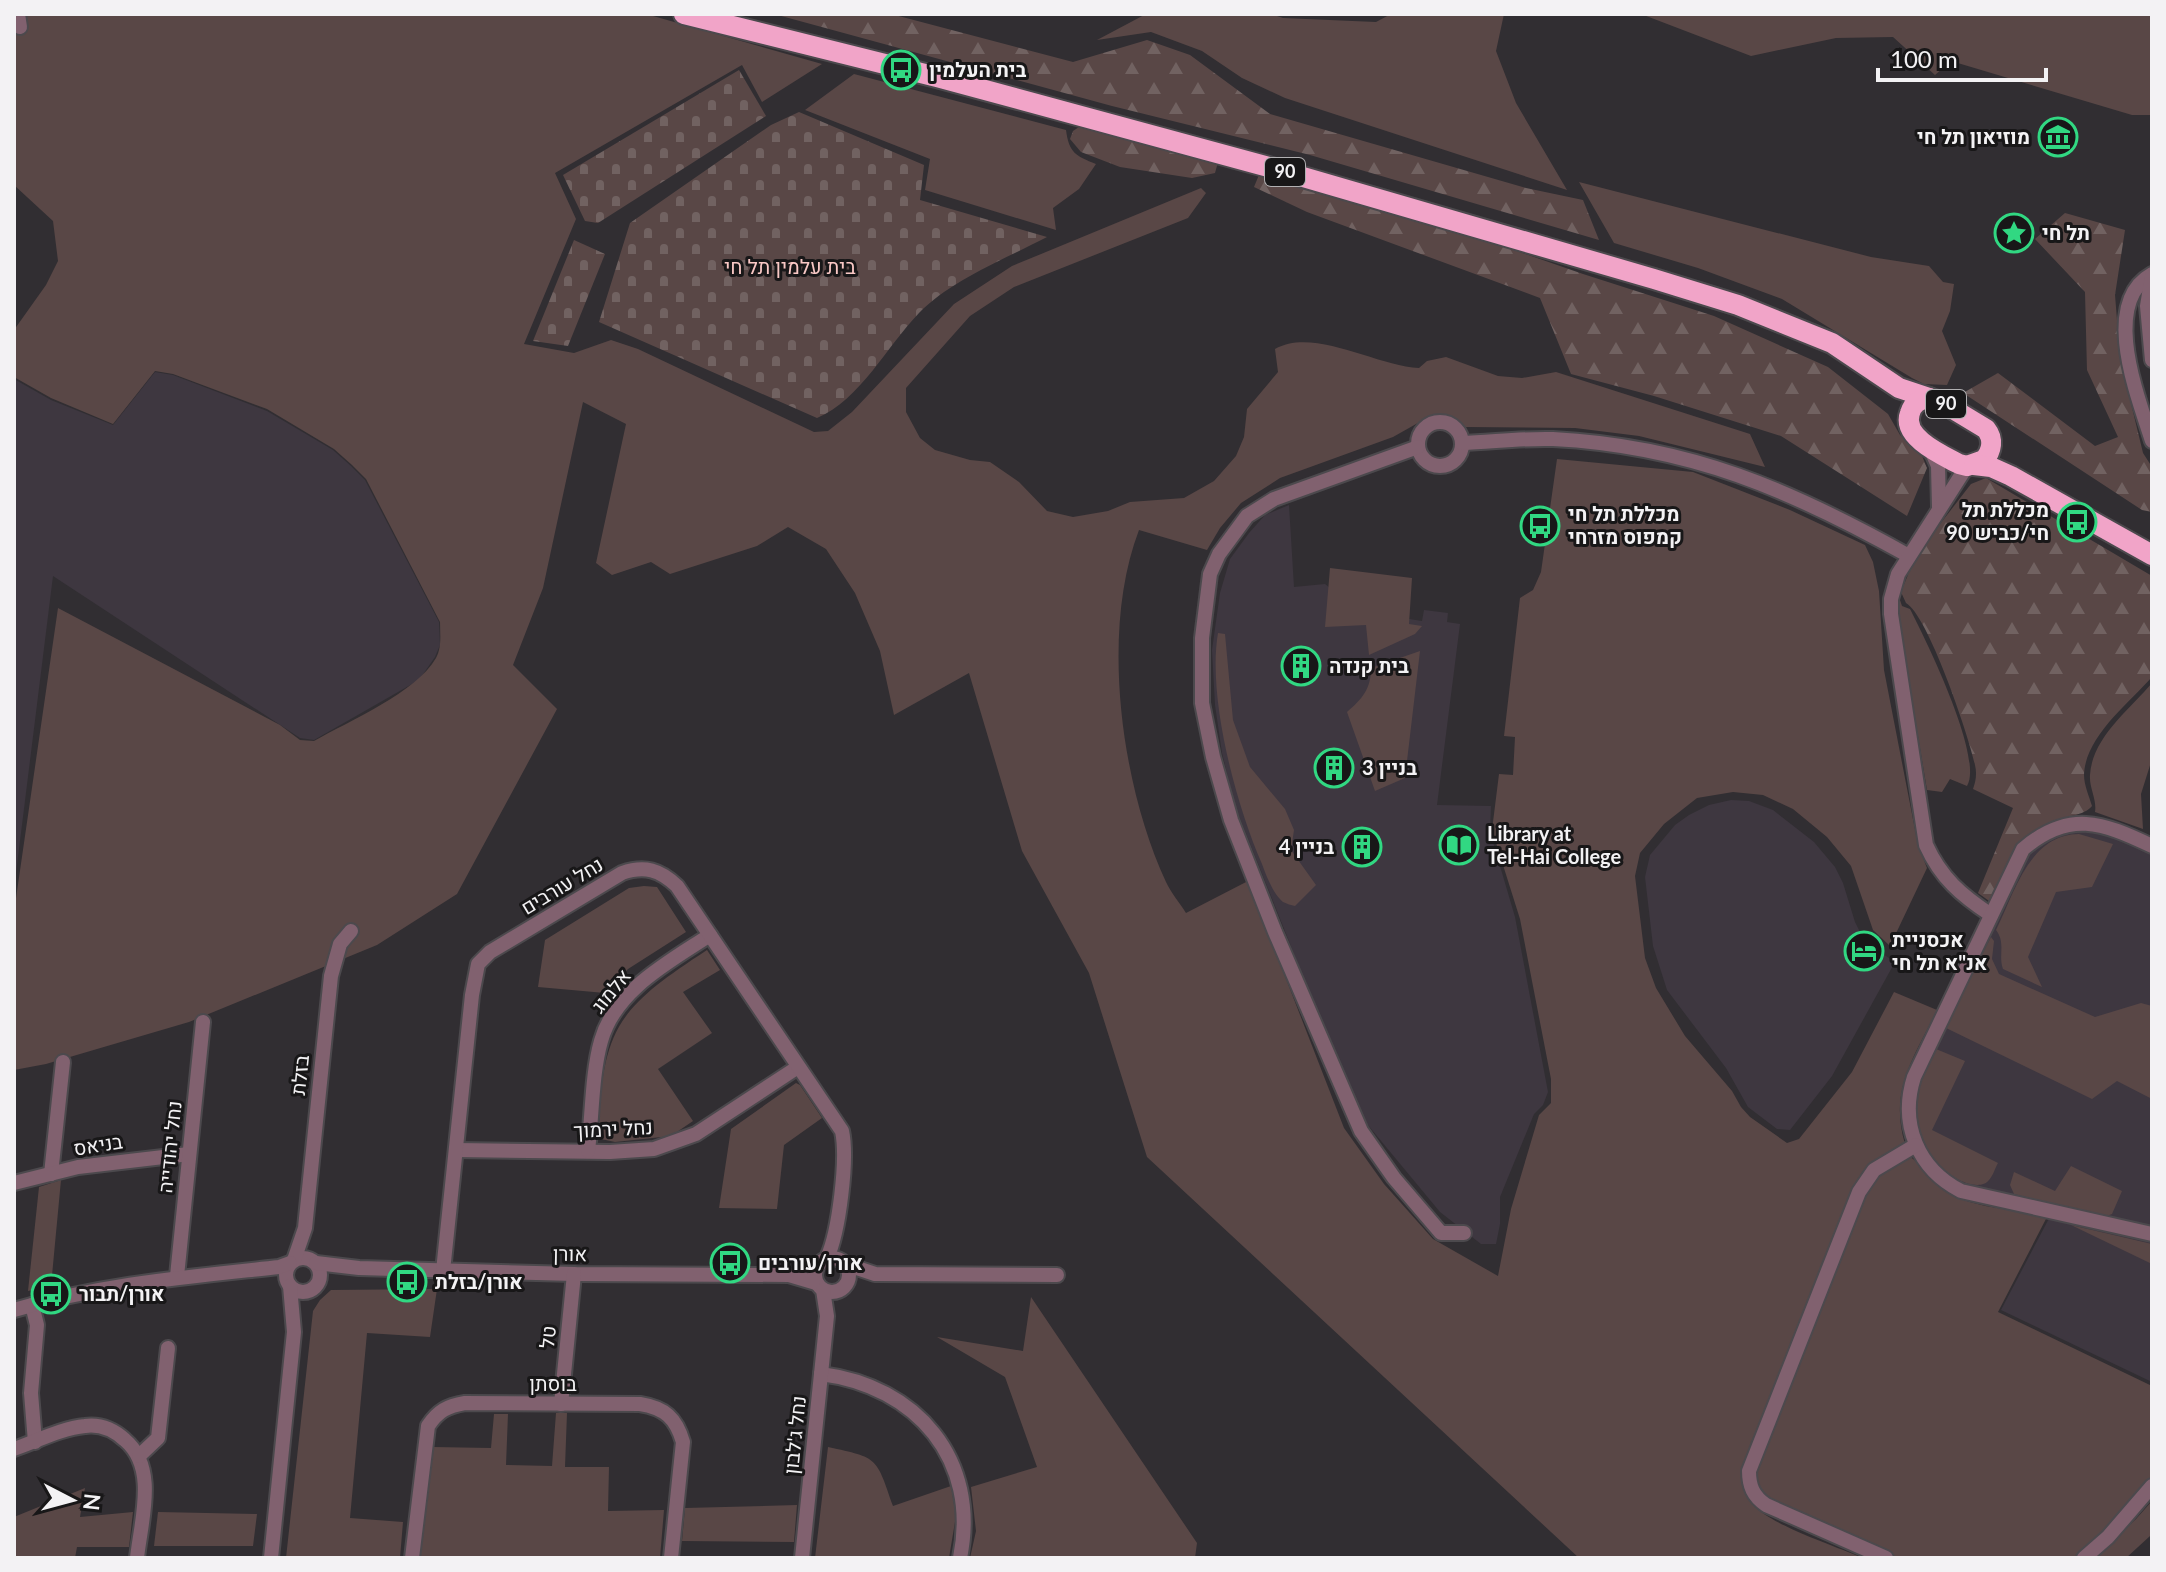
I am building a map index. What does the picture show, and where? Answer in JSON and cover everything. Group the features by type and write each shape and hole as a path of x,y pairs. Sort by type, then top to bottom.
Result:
{"highway":[{"name":"90","path":"684,14 937,77 1265,166 1738,305 1832,343 1899,388 1943,403 1981,426 2007,460 2030,476 2152,542"},
{"name":"90","path":"1738,305 1829,355 1888,396 1897,404 1915,435 1929,446 1959,464 1991,467 2011,476 2152,555"},
{"name":"90","path":"1908,424 1917,402 1929,398"},
{"path":"1971,466 1988,456 1991,440"}],"street":[{"path":"2152,275 2147,306 2152,360"},
{"path":"2152,275 2139,281 2129,301 2125,330 2136,389 2152,441"},
{"path":"1441,422 1458,431 1462,443 1455,460 1444,466 1424,460 1418,447 1424,429 1441,422"},
{"path":"1462,443 1551,439 1627,447 1684,458 1777,488 1909,556"},
{"path":"1929,446 1938,466 1939,508"},
{"path":"1418,447 1274,499 1247,516 1219,554 1210,574 1202,638 1202,703 1231,820 1275,932 1361,1131 1394,1178 1441,1233 1464,1233"},
{"path":"1971,466 1939,508 1909,556 1894,586 1891,614 1926,845 1943,877 1966,899 1991,915"},
{"path":"2152,846 2100,824 2072,824 2048,831 2023,849 1914,1077 1908,1110 1919,1153 1936,1175 1961,1191 2152,1234"},
{"name":"נחל עורבים","path":"443,1271 474,977 478,964 483,957 622,873 635,869 654,870 677,886 842,1131 844,1158 836,1234 837,1247 844,1262"},
{"name":"בזלת","path":"292,1262 305,1228 331,976 340,944 351,931"},
{"name":"אלמוג","path":"588,1151 599,1045 615,1012 633,990 654,972 710,935"},
{"name":"נחל יהודייה","path":"177,1276 203,1022"},
{"path":"51,1174 63,1062"},
{"name":"נחל ירמוך","path":"456,1150 635,1151 677,1142 696,1134 798,1067"},
{"path":"1886,1558 1766,1505 1752,1491 1749,1471 1859,1192 1874,1170 1916,1145"},
{"name":"בניאס","path":"14,1183 152,1157 189,1154"},
{"name":"בזלת","path":"305,1228 314,1261"},
{"name":"נחל עורבים","path":"822,1261 836,1234"},
{"path":"14,1310 177,1276 279,1267 302,1257 314,1261 320,1272 300,1312 294,1332 271,1558"},
{"name":"אורן","path":"314,1261 359,1268 443,1271 780,1275 799,1277 820,1286"},
{"path":"875,1274 842,1288 820,1286 815,1271 822,1261 844,1262 875,1274 1057,1275"},
{"name":"אורן","path":"780,1275 822,1261"},
{"path":"292,1262 285,1272 294,1332"},
{"path":"842,1288 849,1273 844,1262"},
{"name":"אורן","path":"314,1288 336,1274 359,1268"},
{"path":"239,1271 288,1284 298,1291 314,1288"},
{"name":"טל","path":"561,1404 574,1274"},
{"name":"נחל ג'לבון","path":"802,1558 827,1316 820,1286"},
{"name":"נחל ג'לבון","path":"827,1316 842,1288"},
{"path":"32,1305 37,1325 31,1393 35,1442"},
{"path":"139,1456 158,1438 168,1348"},
{"path":"821,1374 854,1380 889,1394 920,1417 936,1436 955,1472 961,1492 965,1516 960,1558"},
{"name":"בוסתן","path":"412,1558 428,1426 437,1413 449,1406 465,1403 657,1407 669,1414 678,1425 683,1442 671,1558"},
{"path":"14,1449 87,1425 104,1427 119,1434 134,1447 143,1463 145,1488 137,1558"},
{"path":"2084,1558 2108,1537 2152,1486"}],"shaded area":[{"path":"155,372 173,375 267,411 333,450 351,466 365,480 439,622 440,645 419,680 314,740 300,738 53,576 14,889 14,379 51,400 113,425"},
{"path":"1289,505 1294,587 1325,584 1359,611 1422,621 1424,610 1448,613 1447,622 1460,624 1437,805 1491,806 1490,832 1515,917 1548,1092 1543,1105 1534,1114 1500,1197 1496,1244 1481,1244 1440,1212 1367,1124 1324,1029 1235,806 1222,753 1215,705 1212,650 1220,593 1230,559 1249,533 1265,515"},
{"path":"1731,800 1749,801 1773,810 1814,842 1835,867 1865,942 1895,962 1832,1076 1790,1130 1777,1129 1748,1107 1726,1068 1667,990 1653,946 1645,877 1650,855 1675,825 1689,815 1709,805"},
{"path":"2085,827 2152,851 2152,1382 2001,1310 2055,1207 1963,1186 1939,1172 1917,1136 1913,1093 2021,860 2038,842"}],"green space":[{"path":"14,14 646,14 822,64 762,102 742,65 555,173 576,219 524,344 574,353 611,340 638,349 814,432 828,431 852,412 954,304 1012,266 1201,188 1206,193 1188,218 1014,287 970,316 906,388 906,412 920,438 935,450 990,462 1019,482 1047,511 1073,517 1108,511 1130,502 1184,498 1214,481 1236,456 1244,437 1247,409 1278,372 1275,349 1291,343 1326,345 1419,368 1427,361 1446,357 1498,376 1522,378 1556,372 1750,434 1765,467 1639,436 1575,428 1466,427 1425,419 1393,437 1280,478 1241,503 1207,550 1139,530 1127,570 1120,614 1121,708 1137,800 1150,843 1173,894 1186,913 1248,881 1344,1128 1384,1184 1433,1239 1498,1276 1511,1209 1539,1115 1551,1103 1551,1079 1520,919 1492,830 1499,774 1513,775 1515,737 1504,736 1520,598 1533,590 1541,572 1557,459 1693,472 1790,510 1865,545 1873,562 1879,591 1884,670 1918,845 1927,868 1890,946 1873,930 1851,866 1827,837 1793,809 1763,795 1733,792 1697,798 1664,824 1640,853 1635,876 1645,958 1656,988 1685,1036 1732,1091 1741,1107 1787,1143 1799,1139 1852,1072 1894,992 1937,1010 1906,1074 1902,1090 1900,1107 1905,1144 1863,1171 1744,1463 1748,1495 1762,1512 1789,1527 1863,1558 1579,1558 1147,1157 1089,973 1022,851 969,673 894,715 880,651 855,593 826,549 788,527 757,546 670,574 651,562 612,575 596,563 626,424 583,402 543,588 513,665 557,709 457,894 377,945 189,1022 46,1064 14,1070 14,912 58,608 280,725 300,740 314,741 381,705 427,671 439,649 440,622 366,479 334,449 267,409 173,374 155,371 113,424 51,398 14,377 14,330 46,285 58,261 53,221 14,185"},
{"path":"774,14 891,14 1073,62 1147,40 1190,55 1270,114 1526,188 1583,200 1599,240 1310,155 1112,106"},
{"path":"1146,14 1271,14 1283,18 1376,22 1391,14 1504,14 1496,51 1516,103 1567,190 1285,98 1242,78 1202,51 1151,32 1097,40"},
{"path":"1641,14 2152,14 2152,115 2132,115 1951,61 1935,75 1893,37 1836,38 1751,56"},
{"path":"739,70 766,116 598,223 585,221 563,175"},
{"path":"854,74 1066,130 1075,153 1096,164 1079,189 1053,208 1056,230 925,190 930,159 805,110"},
{"name":"בית עלמין תל חי","path":"799,112 924,165 920,200 1047,237 980,270 932,301 907,326 860,386 847,399 817,418 599,322 630,223 771,125"},
{"path":"1079,127 1218,162 1215,173 1192,178 1120,167 1081,152 1070,139"},
{"path":"1261,170 1428,220 1714,316 1828,367 1888,414 1900,435 1920,451 1927,468 1907,516 1781,436 1654,396 1571,374 1540,298 1307,212 1254,187"},
{"path":"1579,182 1871,257 1929,266 1943,282 1954,284 1950,311 1942,331 1956,365 1947,385 1924,384 1912,378 1782,299 1698,268 1614,243"},
{"path":"2065,213 2125,230 2115,295 2120,358 2143,453 2152,467 2152,512 2142,510 1963,393 1998,373 2095,446 2118,437 2087,370 2085,292 2035,239"},
{"path":"574,240 605,254 568,346 533,341"},
{"path":"1986,478 2152,576 2152,677 2109,722 2092,747 2084,775 2092,806 2079,814 2053,821 2029,836 2008,865 1992,903 1978,893 2013,808 1973,789 1976,768 1956,704 1925,629 1901,592 1916,555 1971,484"},
{"path":"1330,568 1412,578 1409,624 1422,626 1415,634 1369,655 1366,625 1325,627"},
{"path":"1899,597 1902,606 1910,609 1928,646 1961,726 1968,751 1970,772 1967,786 1950,779 1942,792 1927,790 1898,616"},
{"path":"1218,633 1225,634 1233,720 1250,767 1285,809 1294,830 1291,850 1316,885 1295,906 1283,902 1270,884 1234,782 1220,719 1216,659"},
{"path":"1420,651 1405,778 1375,791 1347,712 1365,693 1371,668"},
{"path":"2152,683 2152,759 2141,794 2143,829 2095,812 2090,775 2092,762 2104,737"},
{"path":"2079,834 2113,844 2092,887 2056,892 2028,957 2042,987 2003,969 2001,940 1996,930 2017,883 2036,855 2062,837"},
{"path":"657,887 686,932 628,969 605,993 538,987 545,940 629,888"},
{"path":"1991,937 1994,941 1992,959 1999,974 2095,1017 2141,1003 2152,1006 2152,1099 2117,1081 2092,1099 1944,1027"},
{"path":"707,950 720,970 683,992 712,1033 658,1069 693,1121 671,1136 615,1142 601,1139 604,1068 621,1023 654,988"},
{"path":"1936,1049 1965,1061 1932,1130 1998,1163 1984,1184 1966,1183 1954,1177 1935,1159 1921,1135 1915,1109 1916,1096"},
{"path":"796,1083 822,1118 784,1145 777,1209 719,1208 731,1129"},
{"path":"1905,1154 1953,1196 1993,1207 2048,1215 1998,1312 2152,1386 2152,1480 2126,1512 2077,1558 1897,1558 1759,1496 1752,1471 1868,1182"},
{"path":"2071,1166 2122,1191 2112,1214 2104,1217 2014,1194 2010,1185 2014,1172 2055,1191"},
{"path":"61,1180 51,1286 28,1291 39,1187"},
{"path":"2071,1225 2152,1244 2152,1264"},
{"path":"437,1289 430,1337 367,1333 350,1518 403,1522 400,1558 286,1558 313,1311 331,1290"},
{"path":"1031,1297 1197,1543 1195,1558 970,1558 976,1531 971,1487 1037,1467 1005,1377 937,1337 1023,1351"},
{"path":"556,1413 567,1413 565,1467 609,1467 608,1511 664,1510 660,1558 420,1558 433,1447 491,1448 494,1414 508,1414 506,1465 552,1466"},
{"path":"828,1447 857,1454 873,1462 883,1478 893,1506 951,1486 956,1516 949,1558 815,1558"},
{"path":"85,1488 80,1517 133,1512 129,1547 77,1547 75,1558 14,1558 14,1517"},
{"path":"2152,1501 2150,1536 2126,1558 2094,1558 2136,1519"},
{"path":"797,1505 794,1542 682,1541 685,1508"},
{"path":"158,1512 257,1514 253,1546 154,1546"}],"place":[{"name":"בית העלמין","path":"901,70"},
{"name":"מוזיאון תל חי","path":"2058,137"},
{"name":"תל חי","path":"2014,233"},
{"name":"מכללת תל חי/כביש 90","path":"2077,522"},
{"name":"מכללת תל חי קמפוס מזרחי","path":"1540,526"},
{"name":"בית קנדה","path":"1301,666"},
{"name":"בניין 3","path":"1334,768"},
{"name":"Library at Tel-Hai College","path":"1459,845"},
{"name":"בניין 4","path":"1362,847"},
{"name":"אכסניית אנ\"א תל חי","path":"1864,951"},
{"name":"אורן/עורבים","path":"730,1263"},
{"name":"אורן/בזלת","path":"407,1282"},
{"name":"אורן/תבור","path":"51,1294"}]}
